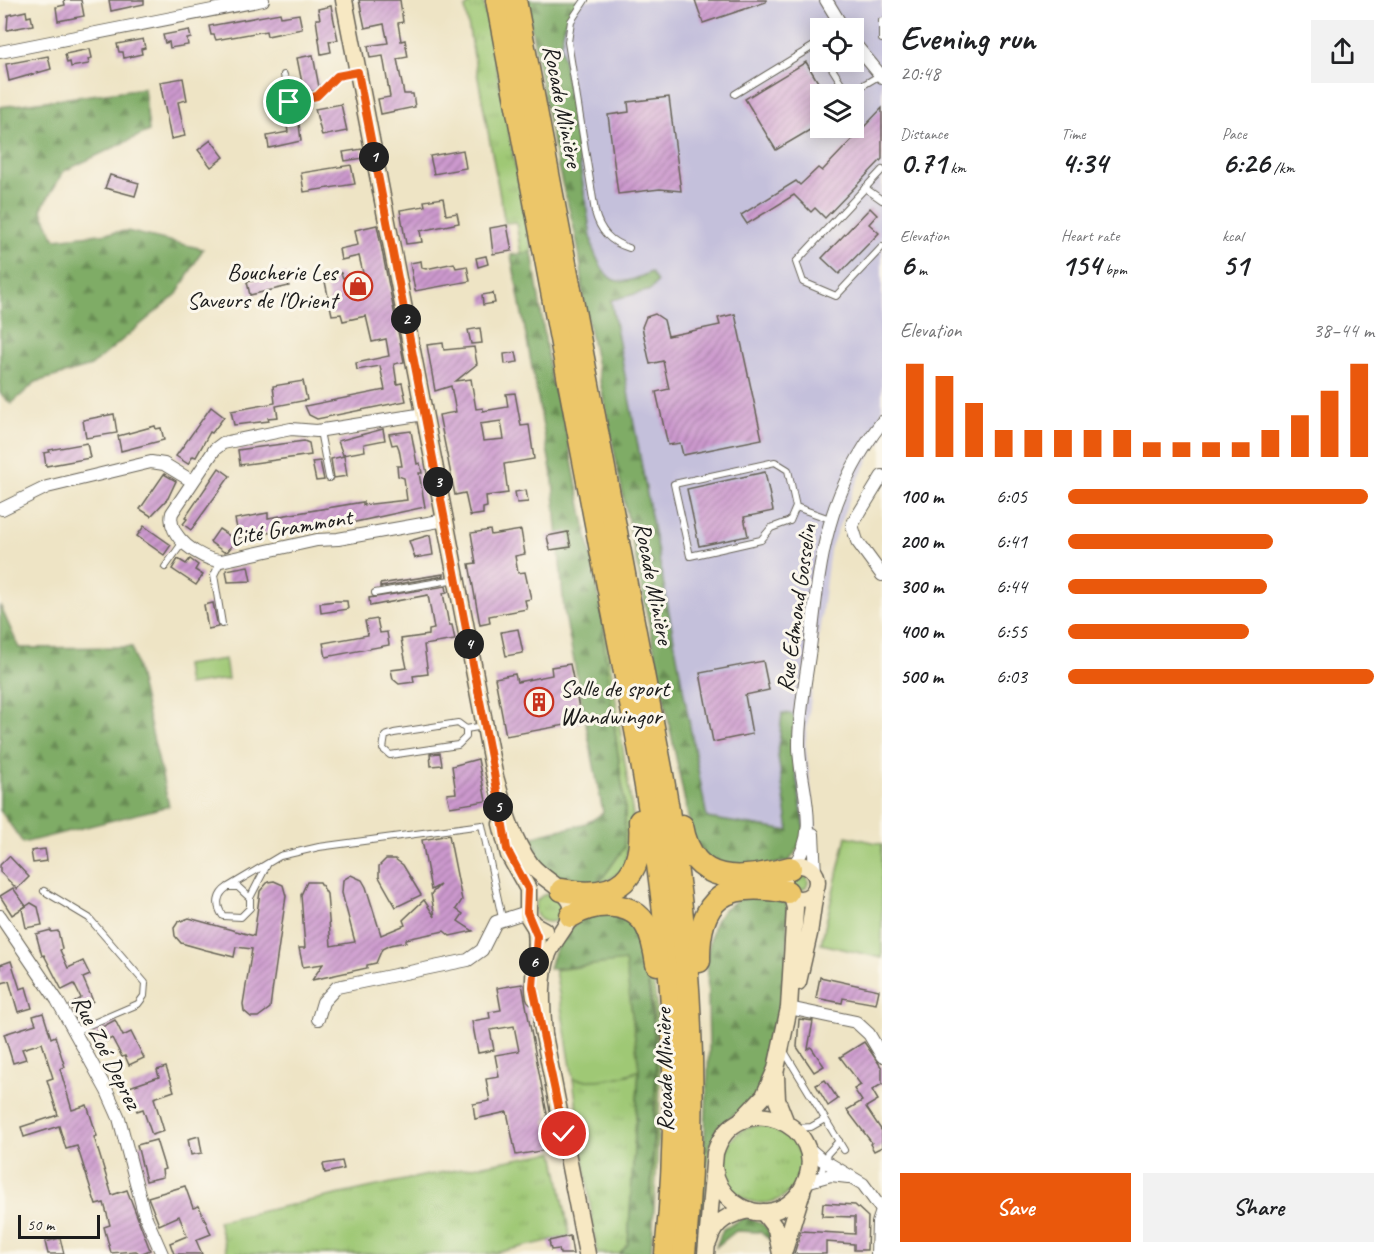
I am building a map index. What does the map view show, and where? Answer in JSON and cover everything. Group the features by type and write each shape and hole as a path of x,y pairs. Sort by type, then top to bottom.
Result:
{"highway":[{"name":"Rocade Minière","path":"497,0 632,665 673,836 684,928 692,1035 691,1151 684,1254"},
{"name":"Rocade Minière","path":"515,0 632,665 664,906 671,990 674,1084 672,1172 666,1254"},
{"path":"632,665 663,727 683,833 695,861 707,870 734,877 792,867"},
{"path":"557,888 593,893 615,888 630,875 639,857 632,665"},
{"path":"691,1151 700,1084 699,948 702,922 717,899 729,891 752,887 789,894"},
{"path":"566,922 587,908 612,906 636,914 647,927 656,960 666,1044 674,1084"}],"street":[{"path":"0,52 263,0"},
{"path":"344,0 507,849 526,884 537,945 532,980 587,1254"},
{"path":"826,0 837,18"},
{"path":"864,55 881,75"},
{"path":"183,542 172,530 171,516 215,449 226,442 296,429 320,431 424,414"},
{"name":"Rue Edmond Gosselin","path":"815,874 813,831 808,813 799,739 820,556 830,519 850,471 882,422"},
{"path":"2,509 47,487 151,462 164,464 192,481"},
{"path":"882,476 852,525 855,537 882,575"},
{"name":"Cité Grammont","path":"183,542 208,558 221,561 317,540 338,539 445,520"},
{"path":"494,773 508,821 519,845 535,870 571,900 566,922 551,947 544,970 542,1000 544,1035"},
{"name":"Rue Edmond Gosselin","path":"792,867 807,839 808,813"},
{"path":"706,1254 715,1153 721,1138 741,1121 764,1096 776,1069 789,1008 805,954 818,881 815,874 806,866 792,867 784,879 795,908 789,1008"},
{"path":"530,912 539,889 557,888"},
{"path":"789,894 803,898 815,891"},
{"path":"318,1019 323,1002 341,985 473,957 482,950 494,925 502,918 530,912"},
{"path":"530,912 548,931 566,922"},
{"name":"Rue Zoé Deprez","path":"0,916 50,988 75,1031 115,1110 142,1204 162,1254"},
{"path":"789,1008 856,1022 869,1034 882,1056"},
{"path":"776,1069 777,1100 789,1125 806,1145 825,1161 857,1180 882,1211 878,1224 877,1254"},
{"path":"741,1121 761,1116 789,1125"},
{"path":"782,1254 810,1182 806,1145"},
{"path":"714,1168 716,1180 733,1203 756,1211 776,1229 782,1254"},
{"path":"706,1254 712,1232 719,1223 734,1214 789,1204 810,1182 841,1175 857,1180"}],"lane":[{"path":"585,0 571,21 568,42 595,212 600,226 611,240 629,248"},
{"path":"882,21 882,39"},
{"path":"735,93 810,48"},
{"path":"284,75 289,102 317,96 337,76 358,72"},
{"path":"834,72 848,94 881,75"},
{"path":"882,170 796,262 803,282 836,296 882,247"},
{"path":"865,188 882,201"},
{"path":"320,431 328,478"},
{"path":"775,462 788,470 796,507 790,520 771,528 761,540 690,556 674,484 775,462"},
{"path":"796,507 830,519"},
{"path":"165,567 183,542"},
{"path":"221,561 214,575 222,624"},
{"path":"375,593 456,579"},
{"path":"466,729 466,737 458,745 390,755 383,749 385,736 394,733 458,723 466,729 484,726"},
{"path":"269,862 250,898 250,908 246,913 233,918 223,916 218,903 221,891 269,862 280,856 319,847 482,825 502,918"},
{"path":"228,887 238,887 250,898"},
{"path":"44,891 89,918 146,983 144,996 138,1004 75,1031"},
{"path":"781,1047 844,1150"},
{"path":"789,1125 808,1128 825,1119"},
{"path":"810,1182 838,1141"}],"shaded area":[{"path":"551,0 882,0 882,441 873,451 853,490 830,549 805,744 817,834 707,819 611,300 593,249 561,44"}],"green space":[{"path":"473,0 483,0 532,252 521,254 516,222 505,223 465,8"},
{"path":"526,0 578,0 565,23 561,44 593,249 603,270 614,280 629,280 651,272 657,282 651,290 611,300 707,818 789,831 778,756 782,713 792,714 795,718 792,749 805,833 803,843 789,861 743,871 708,862 692,837 582,292 577,241 556,158"},
{"path":"144,88 149,131 64,171 41,209 55,239 127,231 203,249 177,294 91,366 36,382 11,404 0,393 0,107"},
{"path":"532,252 551,379 564,420 604,622 603,639 625,809 624,848 597,886 555,880 524,844 542,834 584,824 603,812 564,610 553,480 511,255"},
{"path":"0,605 19,648 132,647 169,806 23,843 0,810"},
{"path":"604,622 633,816 624,870 597,886 624,848 625,809 603,638"},
{"path":"225,659 228,679 188,685 185,665"},
{"path":"846,836 882,844 882,958 821,944"},
{"path":"797,874 803,874 808,882 806,888 797,890 792,885 792,879"},
{"path":"749,893 787,903 788,975 766,1084 750,1102 718,1127 709,1149 704,1150 709,1048 707,955 714,923 724,909"},
{"path":"549,894 559,898 563,908 559,918 549,922 539,918 535,908 539,898"},
{"path":"598,910 630,920 646,969 656,1069 651,1254 620,1254 628,1244 639,1070 625,962 549,969 560,941 580,920"},
{"path":"630,920 636,925 650,963 658,1027 660,1088 654,1208 651,1195 657,1081 655,1024 646,969"},
{"path":"625,961 639,1070 607,1079 573,1079 555,970"},
{"path":"639,1070 628,1244 620,1254 597,1254 573,1079 628,1075"},
{"path":"762,1125 777,1128 790,1136 798,1149 801,1164 798,1179 790,1192 777,1200 762,1203 747,1200 734,1192 726,1179 723,1164 726,1149 734,1136 747,1128"},
{"path":"709,1149 699,1254 696,1254 704,1150"},
{"path":"554,1152 570,1236 491,1254 227,1254 218,1221 423,1176"},
{"path":"744,1218 763,1224 769,1231 771,1241 760,1232 736,1231 716,1247 723,1229"}],"building":[{"path":"64,0 81,0 84,16 58,21 56,7 65,5"},
{"path":"109,0 144,0 144,4 111,11"},
{"path":"359,0 400,0 403,22 398,23 401,41 405,40 408,57 397,59 404,94 413,94 415,107 381,114 378,99 390,97 383,56 370,58 368,46 388,43 384,24 365,28"},
{"path":"695,0 766,0 766,2 703,23"},
{"path":"331,6 338,40 329,41 331,52 321,54 316,19 320,19 318,9"},
{"path":"26,11 27,17 31,16 33,25 7,30 8,15"},
{"path":"280,13 281,17 299,14 302,29 267,36 266,31 216,40 214,35 211,35 209,26"},
{"path":"189,30 191,38 187,39 188,45 170,48 169,42 165,43 163,35"},
{"path":"143,39 145,48 141,49 142,54 124,58 123,52 119,52 117,44"},
{"path":"90,49 92,58 88,59 89,64 71,67 70,62 67,63 65,54"},
{"path":"313,55 319,87 315,91 304,93 297,58"},
{"path":"48,56 51,69 9,81 6,64"},
{"path":"806,62 819,84 810,84 810,130 776,150 745,99"},
{"path":"183,78 187,100 178,102 185,136 171,139 160,82"},
{"path":"669,97 681,191 660,189 618,194 608,115 629,112 628,102"},
{"path":"341,104 347,131 322,136 315,109"},
{"path":"882,108 882,159 825,218 815,208 811,212 794,195 747,224 741,215 796,181 800,185 818,168 822,171 853,138 864,138 864,127"},
{"path":"299,124 301,141 269,148 267,136 288,132 287,126"},
{"path":"211,140 224,157 211,167 198,150"},
{"path":"362,149 364,158 345,161 343,152"},
{"path":"463,150 466,168 434,174 430,156"},
{"path":"351,165 355,184 304,192 301,173"},
{"path":"110,175 139,183 135,196 105,188"},
{"path":"443,198 446,215 457,213 459,223 420,231 422,242 406,244 400,210 425,206 424,201"},
{"path":"870,208 877,215 869,224 879,233 839,274 822,258"},
{"path":"377,225 404,362 394,364 397,384 402,383 406,401 317,419 309,415 305,406 385,390 380,366 357,370 356,363 389,356 386,339 372,342 366,316 343,321 341,314 332,315 324,277 341,273 343,278 363,273 359,256 341,260 339,249 358,245 355,230"},
{"path":"507,225 512,251 493,254 490,228"},
{"path":"486,256 488,264 478,267 476,258"},
{"path":"421,261 422,268 426,269 454,263 456,268 467,266 470,281 415,291 410,263"},
{"path":"286,273 289,286 250,295 247,282"},
{"path":"493,293 495,303 483,305 482,295"},
{"path":"655,314 664,320 668,336 720,325 718,318 735,314 762,439 683,455 680,443 668,445 656,392 669,389 663,361 650,364 642,327 646,317"},
{"path":"480,328 482,343 471,344 468,330"},
{"path":"443,343 444,350 474,347 477,364 456,381 471,379 476,409 483,408 483,411 508,407 506,394 515,393 521,426 529,425 534,459 504,464 508,493 486,496 487,507 483,508 483,514 470,516 465,493 455,495 439,415 456,412 451,386 435,391 427,345","holes":["501,421 504,439 483,441 480,424"]},
{"path":"516,352 518,362 505,364 504,354"},
{"path":"303,381 307,400 276,406 278,417 268,418 269,421 234,425 231,411 275,403 273,386"},
{"path":"211,407 224,417 212,433 210,432 196,457 193,456 188,464 176,456"},
{"path":"114,414 117,433 86,438 83,420"},
{"path":"155,426 156,429 161,428 164,440 121,451 118,436"},
{"path":"383,429 385,440 364,444 365,451 343,455 338,441"},
{"path":"411,431 417,464 420,463 422,473 419,473 425,507 346,524 345,519 239,538 235,519 268,513 268,518 363,502 363,505 407,500 404,478 398,476 397,466 402,466 399,449 397,444 392,445 389,434"},
{"path":"304,441 309,443 311,455 240,465 238,450"},
{"path":"87,443 90,458 46,466 44,453 50,452 49,450"},
{"path":"344,456 347,476 334,478 331,459"},
{"path":"320,461 324,480 316,481 312,462"},
{"path":"219,468 230,476 191,530 183,524 187,519 185,518"},
{"path":"765,472 773,511 744,517 748,536 699,546 687,489"},
{"path":"164,474 176,481 168,498 151,516 140,509"},
{"path":"526,490 528,502 517,503 515,492"},
{"path":"144,526 171,545 164,555 137,536"},
{"path":"219,529 236,540 228,551 224,552 210,542"},
{"path":"490,530 491,535 521,530 525,554 515,556 518,573 525,572 531,599 525,600 527,609 489,616 490,623 480,625 469,564 476,563 471,533"},
{"path":"568,532 571,547 550,550 547,536"},
{"path":"430,535 433,555 415,558 409,541"},
{"path":"178,559 186,564 190,559 198,565 195,570 203,575 196,585 172,569"},
{"path":"248,566 251,581 228,582 226,570"},
{"path":"444,574 444,576 380,587 380,584"},
{"path":"446,586 447,592 443,593 449,625 452,625 455,640 424,645 428,674 413,676 414,682 399,684 393,679 391,670 407,668 401,639 429,635 429,630 434,629 428,595 370,606 369,598"},
{"path":"347,601 348,609 321,613 320,603"},
{"path":"213,603 218,627 208,629 204,605"},
{"path":"377,619 380,633 387,632 389,645 326,657 323,643 368,635 365,621"},
{"path":"518,629 523,653 506,656 501,632"},
{"path":"763,661 769,690 745,695 752,734 713,742 700,673"},
{"name":"Salle de sport Wandwingor","path":"570,664 582,722 506,736 495,678 515,674 517,682 552,675 551,667"},
{"path":"440,753 442,765 431,766 430,754"},
{"path":"478,759 486,801 450,807 447,794 456,793 452,766"},
{"path":"449,835 462,900 456,909 463,914 458,921 473,931 450,936 444,931 406,939 406,942 382,949 376,963 367,965 367,968 312,980 323,964 303,967 299,948 305,948 301,895 307,882 320,882 327,894 331,946 355,942 342,893 343,880 351,875 362,880 366,887 381,935 405,925 403,920 424,900 435,917 431,894 440,885 431,890 422,840"},
{"path":"45,849 47,861 33,863 31,851"},
{"path":"9,856 29,877 17,889 0,872 0,865"},
{"path":"386,859 395,859 403,865 421,895 396,907 379,877 379,866"},
{"path":"274,881 283,885 286,896 270,1008 258,1017 251,1017 244,1011 243,1004 252,949 236,947 234,957 206,950 181,943 175,936 174,928 178,922 189,918 254,936 260,891 268,882"},
{"path":"13,888 26,906 12,915 0,896"},
{"path":"31,903 38,907 42,925 26,928 22,909"},
{"path":"51,930 51,932 58,931 62,949 60,950 68,968 83,961 90,975 83,978 93,1001 76,1013 69,1006 81,998 74,984 62,990 44,955 42,956 36,934"},
{"path":"11,961 20,989 26,987 32,1008 18,1012 9,981 2,983 0,976 0,965"},
{"path":"820,977 879,990 876,1004 843,998 842,1003 816,998"},
{"path":"522,984 548,1119 545,1120 553,1149 516,1155 507,1112 475,1119 473,1104 490,1101 486,1079 499,1077 495,1055 519,1051 514,1026 490,1030 494,1050 478,1053 472,1021 490,1018 489,1012 501,1010 497,988"},
{"path":"43,1013 51,1038 55,1036 65,1067 60,1069 72,1110 87,1105 97,1136 94,1137 112,1195 127,1190 150,1250 140,1254 136,1251 111,1253 104,1227 110,1225 104,1203 96,1205 77,1146 66,1149 59,1126 24,1137 21,1127 58,1115 47,1080 53,1078 42,1043 22,1049 26,1059 13,1063 4,1034 36,1024 33,1016"},
{"path":"799,1019 813,1021 808,1049 811,1047 824,1066 814,1072 797,1047"},
{"path":"115,1020 123,1036 131,1032 144,1058 129,1065 112,1038 98,1046 91,1033"},
{"path":"864,1042 882,1068 882,1084 872,1090 878,1100 866,1107 882,1131 882,1147 874,1151 870,1144 872,1143 847,1110 862,1101 854,1089 861,1085 840,1057"},
{"path":"166,1067 174,1091 154,1098 164,1131 152,1135 143,1109 137,1111 129,1087 159,1077 157,1070"},
{"path":"825,1080 838,1099 828,1106 816,1085"},
{"path":"199,1136 202,1153 191,1155 188,1139"},
{"path":"156,1140 165,1169 162,1170 163,1177 146,1181 137,1145"},
{"path":"342,1161 344,1169 325,1173 323,1164"},
{"path":"185,1186 193,1208 199,1206 211,1234 196,1240 202,1254 174,1254 170,1243 187,1236 179,1216 159,1225 148,1197"},
{"path":"823,1203 855,1205 868,1217 867,1250 854,1250 854,1244 826,1242 826,1254 794,1254 801,1231 855,1234 855,1217 822,1216"},
{"path":"570,1236 573,1254 560,1254 559,1249 551,1250 549,1241"},
{"path":"60,1238 64,1254 48,1254 45,1242"}],"place":[{"name":"Boucherie Les Saveurs de l'Orient","path":"358,286"},
{"name":"Salle de sport Wandwingor","path":"539,702"}],"route":[{"path":"289,102 317,96 337,76 358,72 494,773 501,827 511,861 528,889 527,912 535,926 537,936 532,974 533,987 564,1134"}]}
